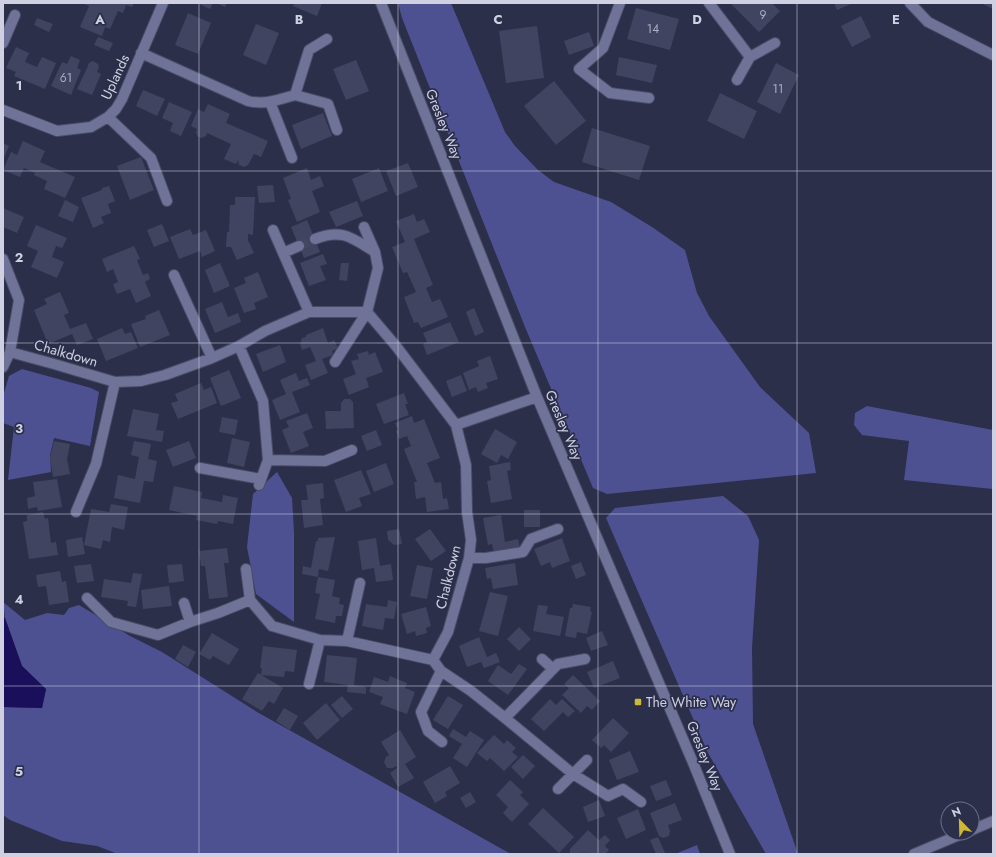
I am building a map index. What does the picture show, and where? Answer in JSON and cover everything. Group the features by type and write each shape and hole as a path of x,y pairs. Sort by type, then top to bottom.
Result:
{"street":[{"name":"Uplands","path":"3,110 57,131 92,127 108,117 116,109 122,99 163,3"},
{"name":"Gresley Way","path":"381,3 537,397 694,765 730,854"},
{"path":"620,3 603,48 580,69 610,93 648,98"},
{"path":"709,3 750,57"},
{"path":"910,3 928,22 993,55"},
{"path":"3,43 15,15"},
{"path":"327,39 309,50 295,96 328,104 338,130"},
{"path":"738,80 750,57 775,42"},
{"name":"Uplands","path":"141,53 248,101 261,103 295,96"},
{"path":"270,102 292,158"},
{"path":"108,117 151,158 167,202"},
{"path":"335,362 367,312 378,268 375,252 364,227"},
{"path":"273,230 309,312"},
{"path":"315,240 334,234 344,236 354,239 375,252"},
{"path":"283,253 299,246"},
{"path":"3,260 19,300 10,352 3,367"},
{"path":"174,275 212,358"},
{"name":"Chalkdown","path":"10,352 115,382 141,381 165,375 212,358 265,331 309,312 367,312 396,346 456,425 466,465 467,512 471,540 469,558 448,632 433,660"},
{"path":"200,468 260,482 268,460 263,401 238,346"},
{"path":"76,512 96,464 115,382"},
{"path":"456,425 537,397"},
{"path":"268,460 325,461 352,450"},
{"path":"469,558 486,558 523,552 531,539 558,529"},
{"path":"246,569 250,600 272,626 320,640 347,641 433,660 441,671 471,691 573,774 608,796 623,789 641,802"},
{"path":"347,641 360,583"},
{"path":"87,598 112,622 158,635 250,600"},
{"path":"184,603 190,622"},
{"path":"309,684 320,640"},
{"path":"542,659 555,667"},
{"path":"505,718 555,667 585,659"},
{"path":"441,671 421,712 428,731 442,742"},
{"path":"558,789 587,760"},
{"path":"980,827 993,821"},
{"path":"914,854 945,841"}],"shaded area":[{"path":"398,3 451,3 505,132 515,146 538,170 554,182 611,202 652,227 685,250 697,293 709,316 760,387 809,433 816,473 607,494 593,488 525,327 402,18"},
{"path":"22,369 91,388 99,392 90,446 54,438 50,455 51,472 8,480 14,427 3,423 3,396 9,376"},
{"path":"867,406 993,430 993,489 904,480 909,441 862,435 854,425 855,413"},
{"path":"277,472 292,498 294,532 294,622 256,594 247,547 253,494"},
{"path":"723,496 748,516 759,540 752,648 753,724 798,854 766,854 708,753 606,518 615,508"},
{"path":"3,602 25,620 47,613 64,615 69,608 79,605 130,636 162,652 257,712 511,854 118,854 97,846 62,841 10,820 3,815 3,707 42,708 46,689 22,666 5,618"},
{"path":"3,618 5,618 22,666 46,689 42,708 3,707"},
{"path":"697,845 700,854 675,854"}],"building":[{"path":"134,3 132,7 126,5 123,13 118,11 110,29 105,27 102,36 80,27 89,6 84,4"},
{"path":"197,3 213,3 210,9"},
{"path":"216,3 227,3 225,7"},
{"path":"294,3 322,3 317,16 293,6"},
{"path":"730,3 772,3 780,11 759,32"},
{"path":"834,3 853,3 837,10"},
{"path":"981,3 993,3 993,9"},
{"path":"636,8 679,19 670,50 627,39"},
{"path":"188,13 211,23 198,54 175,45"},
{"path":"861,16 871,37 852,47 841,26"},
{"path":"37,18 53,24 49,32 34,25"},
{"path":"256,24 279,33 266,65 243,55"},
{"path":"537,26 544,78 506,83 499,31"},
{"path":"589,32 594,46 569,55 564,41"},
{"path":"98,37 113,43 109,51 94,45"},
{"path":"16,47 29,53 25,62 37,67 42,57 56,63 45,89 14,76 16,72 6,68"},
{"path":"71,56 80,60 77,68 81,70 71,95 51,86 62,62 67,64"},
{"path":"619,57 657,65 652,83 616,75"},
{"path":"356,60 369,91 346,100 333,69"},
{"path":"93,61 98,64 99,67 97,72 101,74 92,95 77,89 89,63"},
{"path":"776,63 799,75 780,114 757,102"},
{"path":"554,81 586,121 556,145 524,106"},
{"path":"143,90 165,99 157,116 136,106"},
{"path":"720,93 757,111 744,139 707,121"},
{"path":"169,102 192,112 181,136 170,131 173,123 162,118"},
{"path":"208,104 230,114 226,123 268,141 261,157 254,154 248,165 244,167 239,165 238,160 236,164 224,159 231,144 207,133 206,136 201,138 197,136 197,129 191,126 198,109 204,112"},
{"path":"323,113 332,136 301,149 292,125"},
{"path":"592,128 650,146 639,180 582,162"},
{"path":"23,141 45,151 40,162 75,177 65,198 44,189 47,181 24,168 20,177 3,170 11,152 17,155"},
{"path":"3,143 9,146 3,160"},
{"path":"141,157 154,190 130,200 117,166"},
{"path":"408,163 418,187 396,196 386,171"},
{"path":"307,168 311,180 320,176 324,186 312,191 320,212 297,222 288,200 291,199 283,178"},
{"path":"379,168 388,191 361,202 352,179"},
{"path":"273,185 275,202 259,203 257,186"},
{"path":"109,186 115,201 108,204 111,213 101,217 104,223 93,228 81,198"},
{"path":"235,197 255,197 253,235 248,234 248,240 254,253 237,260 231,247 226,247 227,232 229,232 230,205 235,205"},
{"path":"65,200 79,207 73,222 58,216"},
{"path":"357,201 363,216 336,227 329,212"},
{"path":"3,208 24,217 17,233 3,227"},
{"path":"414,214 417,222 424,219 430,232 414,239 433,285 426,288 432,302 440,299 448,317 421,328 418,322 414,323 404,297 416,292 407,272 403,273 392,247 405,242 396,221"},
{"path":"307,220 320,252 304,258 291,227"},
{"path":"162,224 169,241 154,247 147,230"},
{"path":"36,225 67,238 62,248 56,246 52,257 64,262 57,278 31,267 38,251 27,246"},
{"path":"190,229 193,235 206,230 215,251 202,257 200,251 179,259 170,237"},
{"path":"134,246 140,259 137,260 143,275 148,273 150,279 145,282 151,296 136,303 130,289 117,294 113,284 118,282 113,269 107,272 102,259"},
{"path":"323,254 327,264 320,266 326,280 309,286 300,263"},
{"path":"220,263 230,286 214,293 205,270"},
{"path":"341,263 349,263 347,281 339,280"},
{"path":"258,272 268,297 254,303 256,309 244,313 234,288 246,283 244,278"},
{"path":"60,292 69,313 64,315 70,329 86,323 93,339 77,345 72,334 48,344 34,310 47,304 44,299"},
{"path":"222,302 228,317 238,313 241,322 215,333 205,309"},
{"path":"474,308 484,332 475,336 466,312"},
{"path":"159,310 170,335 140,347 131,324 146,319 145,316"},
{"path":"450,322 459,342 427,355 423,344 427,342 423,333"},
{"path":"122,328 125,334 131,332 138,348 106,361 97,339"},
{"path":"323,328 328,343 334,340 338,348 332,351 333,355 322,359 328,373 311,380 305,365 316,361 310,347 302,350 300,344 302,338 306,337 306,335"},
{"path":"280,345 286,362 263,372 256,354"},
{"path":"368,351 369,355 375,352 383,372 366,378 369,387 349,395 343,379 356,374 351,361 359,359 357,354"},
{"path":"490,356 498,379 486,383 488,388 478,392 476,387 469,390 463,373 479,366 477,361"},
{"path":"229,370 241,398 221,406 210,378"},
{"path":"296,373 299,381 307,378 310,385 292,392 300,412 280,420 272,400 286,394 280,380"},
{"path":"461,375 467,391 452,397 446,381"},
{"path":"201,383 204,390 211,387 217,403 178,419 171,403 178,401 175,394"},
{"path":"404,393 408,404 405,404 409,415 384,424 376,404"},
{"path":"344,399 350,399 353,402 354,428 326,429 325,411 341,411 341,403"},
{"path":"133,409 159,414 156,430 164,431 162,442 127,436"},
{"path":"307,413 313,428 303,432 309,446 291,453 282,430 289,427 286,421"},
{"path":"412,416 414,423 424,419 440,458 427,463 435,483 441,482 443,499 447,498 449,509 427,512 425,497 416,499 414,482 417,482 404,449 411,446 407,436 399,439 396,431 398,430 395,423"},
{"path":"222,417 238,420 235,435 219,432"},
{"path":"495,429 517,442 508,459 501,455 497,463 481,454"},
{"path":"376,430 382,445 367,451 361,436"},
{"path":"232,438 250,442 244,467 227,463"},
{"path":"54,441 70,444 67,459 70,474 53,477 50,457"},
{"path":"134,441 151,444 148,459 157,461 153,482 144,481 140,503 114,498 118,475 135,479 139,457 131,455"},
{"path":"189,441 196,458 173,467 166,450"},
{"path":"510,462 511,470 507,471 512,499 491,503 487,481 491,480 489,466"},
{"path":"386,463 394,484 374,492 366,471"},
{"path":"361,470 371,494 359,498 362,506 346,512 334,480"},
{"path":"57,479 62,507 38,511 37,507 28,509 27,498 35,496 33,482"},
{"path":"323,483 324,498 320,499 323,525 304,528 301,500 308,500 306,485"},
{"path":"174,486 202,492 201,498 222,502 223,495 238,498 233,524 218,521 217,524 196,520 197,516 169,510"},
{"path":"111,504 128,507 124,530 112,527 110,542 103,540 101,549 84,545 91,509 109,512"},
{"path":"524,510 540,510 540,527 524,527"},
{"path":"43,512 45,519 48,518 51,543 56,542 58,555 29,559 23,522 27,521 27,515"},
{"path":"501,515 505,542 518,539 520,548 494,553 492,544 488,545 483,518"},
{"path":"399,529 402,544 394,545 388,540 387,531"},
{"path":"430,529 446,551 431,561 415,539"},
{"path":"82,537 85,554 68,557 66,540"},
{"path":"335,537 328,571 319,569 318,577 302,574 303,566 311,568 316,541 318,541 318,538"},
{"path":"376,538 380,566 391,564 393,580 376,582 374,568 362,570 358,541"},
{"path":"562,538 570,561 552,568 550,562 541,566 534,549"},
{"path":"227,548 229,563 224,563 228,597 209,599 205,566 201,566 199,551"},
{"path":"581,562 586,575 576,579 571,566"},
{"path":"515,563 518,585 493,589 491,578 487,579 485,568"},
{"path":"91,564 94,581 77,583 74,566"},
{"path":"182,564 184,581 169,583 167,565"},
{"path":"417,565 433,568 427,599 410,596"},
{"path":"60,571 62,582 66,581 69,602 49,605 46,586 38,587 36,575"},
{"path":"133,573 142,574 136,607 127,606 128,601 101,597 104,579 131,583"},
{"path":"318,577 335,580 332,596 340,598 339,604 344,605 342,616 336,616 335,623 315,619 320,594 315,593"},
{"path":"169,586 172,606 143,609 141,590"},
{"path":"490,592 508,596 498,636 479,631"},
{"path":"388,600 397,602 394,619 385,618 383,630 362,626 366,604 387,607"},
{"path":"573,604 591,607 590,611 592,612 587,634 577,632 576,638 565,636 570,608 572,608"},
{"path":"538,605 548,606 546,614 564,617 560,636 533,631"},
{"path":"426,607 431,626 426,628 427,633 416,636 415,631 407,634 401,614"},
{"path":"519,627 531,639 519,651 507,639"},
{"path":"602,631 608,645 591,651 586,638"},
{"path":"212,633 239,649 229,665 213,656 210,660 199,654"},
{"path":"479,637 487,657 496,653 500,662 484,668 481,662 467,667 459,646"},
{"path":"183,645 196,652 188,667 175,659"},
{"path":"263,646 297,650 294,672 285,671 284,677 261,675 262,668 260,668"},
{"path":"327,655 357,658 354,685 366,687 366,694 347,692 348,685 324,682"},
{"path":"613,661 620,678 594,688 587,672"},
{"path":"519,664 527,669 508,695 488,681 498,665 511,674"},
{"path":"258,673 283,688 274,704 269,701 262,711 242,699"},
{"path":"573,675 600,701 592,710 587,706 581,713 562,695 569,688 564,684"},
{"path":"390,676 407,683 405,688 415,692 407,714 380,704 383,697 369,692 374,677 388,682"},
{"path":"342,696 353,709 342,718 331,705"},
{"path":"448,696 463,705 448,729 433,720"},
{"path":"550,699 556,705 562,699 575,711 568,717 563,712 544,731 531,719"},
{"path":"326,703 340,720 317,740 303,723"},
{"path":"284,708 298,716 290,730 276,721"},
{"path":"613,718 629,733 611,752 604,745 601,748 592,740"},
{"path":"453,729 466,737 470,731 484,740 467,767 453,758 462,744 449,736"},
{"path":"400,730 416,757 405,764 414,778 398,787 390,773 397,768 396,766 393,768 387,768 384,762 386,757 389,755 381,742"},
{"path":"494,735 504,744 507,740 516,748 512,752 518,757 504,771 490,758 487,761 477,753"},
{"path":"630,751 639,772 617,780 609,760"},
{"path":"523,755 535,766 523,779 511,767"},
{"path":"450,766 460,783 445,792 447,796 435,803 423,782"},
{"path":"510,780 523,792 520,795 529,804 512,822 503,813 508,807 496,795"},
{"path":"666,780 672,795 656,801 650,786"},
{"path":"470,792 476,802 466,808 460,798"},
{"path":"599,800 605,816 588,822 583,807"},
{"path":"675,803 682,820 668,825 670,831 669,836 663,838 659,836 650,813"},
{"path":"543,808 574,837 559,853 528,824"},
{"path":"638,809 646,830 626,839 617,818"},
{"path":"588,830 599,840 605,835 610,840 605,846 609,850 605,854 586,854 584,852 582,854 570,854 570,849"},
{"path":"658,837 665,853 663,854 656,854 650,840"}],"tunnel":[{"path":"299,246 315,239"}],"place":[{"name":"The White Way","path":"638,702"}]}
